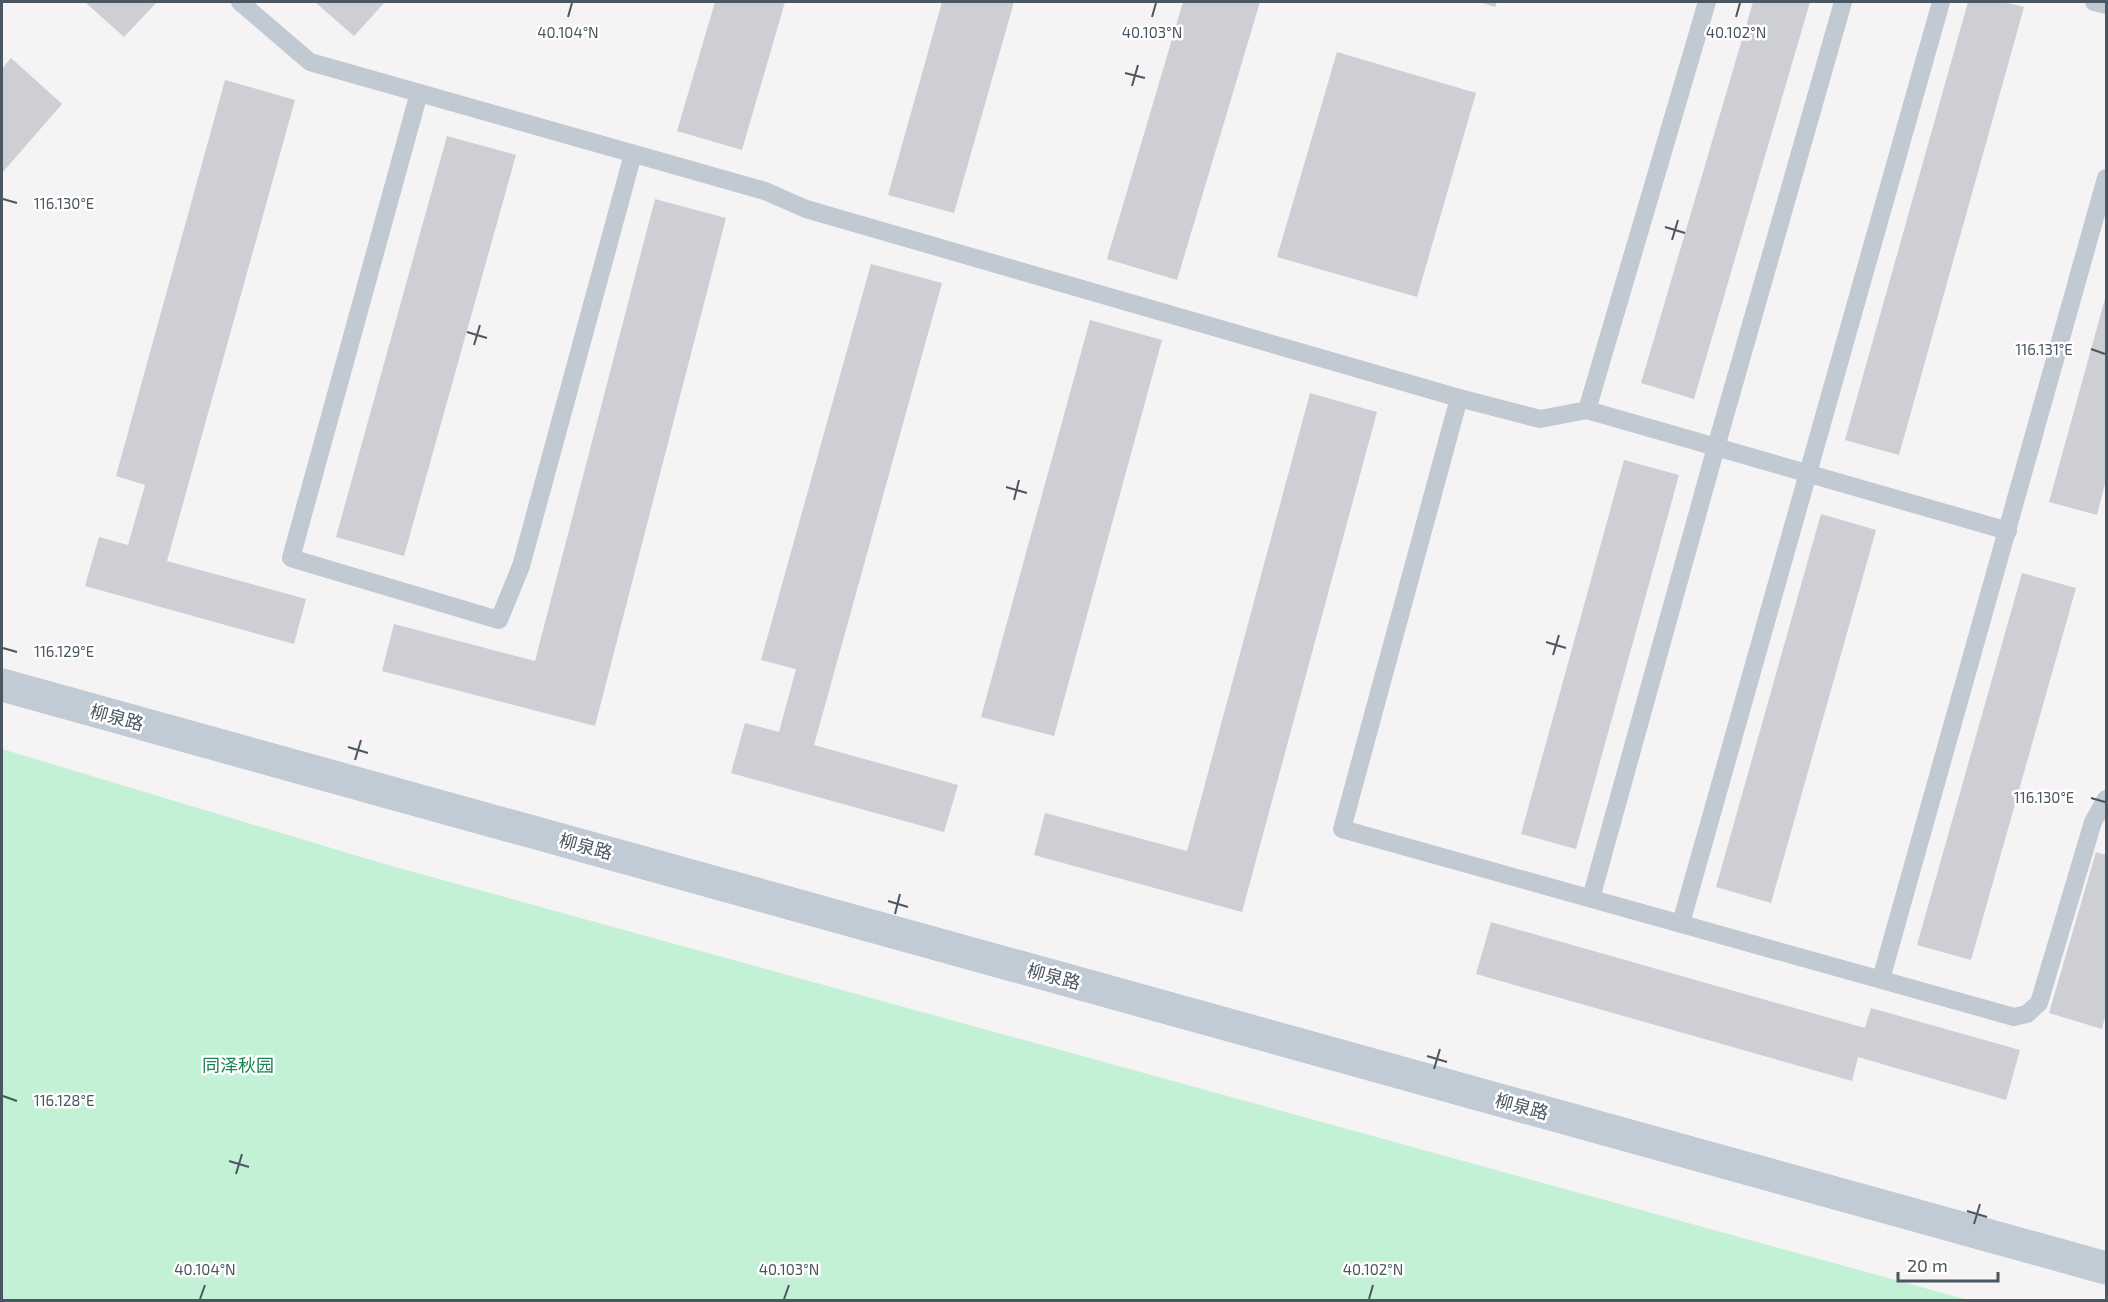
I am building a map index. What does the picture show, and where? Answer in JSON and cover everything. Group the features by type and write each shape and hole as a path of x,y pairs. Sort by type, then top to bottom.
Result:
{"street":[{"name":"柳泉路","path":"2,685 2106,1268"}],"lane":[{"path":"240,2 310,62 765,191 806,208 1459,398 1540,419 1587,410 2008,531"},
{"path":"1587,410 1707,2"},
{"path":"1592,898 1716,447 1844,2"},
{"path":"1681,923 1941,2"},
{"path":"2094,2 2106,5"},
{"path":"419,93 291,558 499,620 521,566 633,154"},
{"path":"1881,979 2106,178"},
{"path":"1459,398 1342,829 2014,1017 2027,1014 2039,1003 2093,822 2106,799"}],"green space":[{"name":"同泽秋园","path":"2,749 381,863 1968,1300 2,1300"}],"building":[{"path":"85,2 157,2 124,37"},
{"path":"315,2 385,2 354,36"},
{"path":"715,2 785,2 742,150 677,131"},
{"path":"942,2 1014,2 954,213 888,195"},
{"path":"1183,2 1260,2 1177,280 1107,259"},
{"path":"1479,2 1497,2 1495,7"},
{"path":"1753,2 1810,2 1694,399 1641,383"},
{"path":"1968,2 2003,2 2024,7 1899,455 1845,440"},
{"path":"1337,52 1476,93 1417,297 1277,257"},
{"path":"11,58 62,104 2,173 2,69"},
{"path":"225,80 295,100 167,561 306,599 294,644 85,586 99,537 128,545 145,485 116,476"},
{"path":"447,136 516,155 404,556 336,537"},
{"path":"655,199 726,218 595,726 382,671 394,624 535,661"},
{"path":"871,264 942,283 814,745 958,785 944,832 731,773 745,723 779,732 796,669 761,660"},
{"path":"2106,295 2106,480 2097,515 2049,502"},
{"path":"1090,320 1162,340 1054,736 981,717"},
{"path":"1310,393 1377,412 1242,912 1034,855 1045,813 1187,851"},
{"path":"1624,460 1679,475 1576,849 1521,834"},
{"path":"1821,514 1876,530 1771,903 1716,887"},
{"path":"2022,573 2076,588 1971,960 1917,945"},
{"path":"2096,852 2106,855 2106,1013 2102,1029 2049,1013"},
{"path":"1491,922 1865,1028 1871,1008 2020,1050 2006,1100 1858,1057 1852,1081 1476,974"}]}
